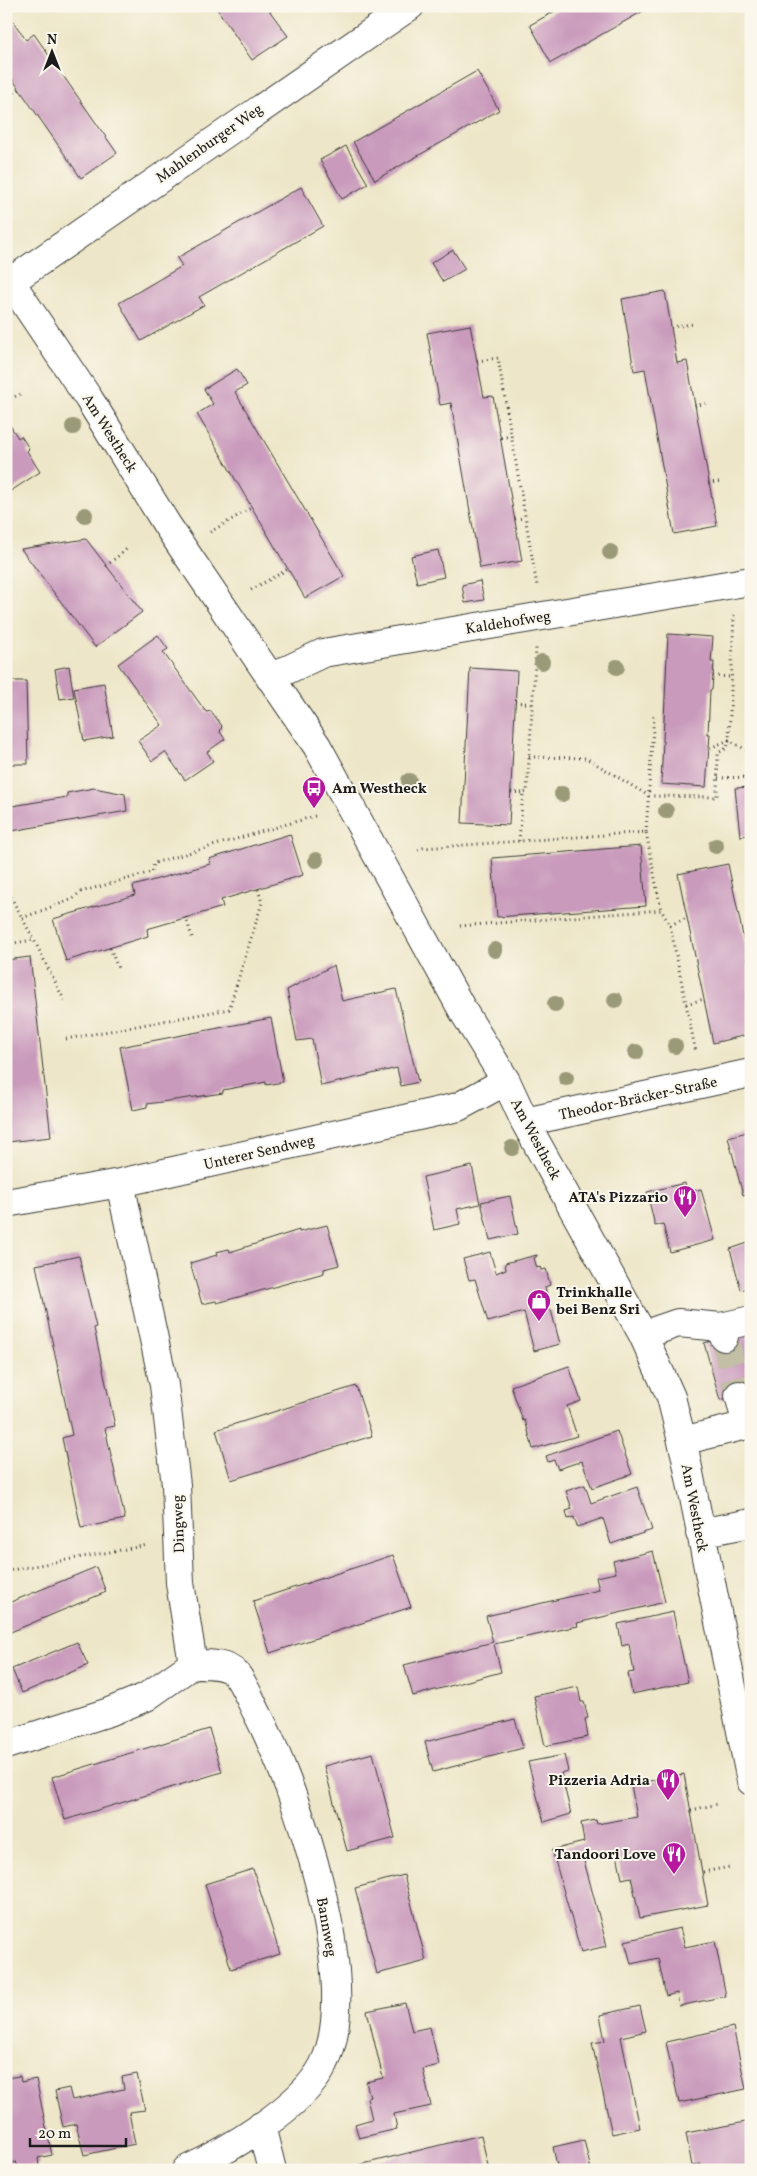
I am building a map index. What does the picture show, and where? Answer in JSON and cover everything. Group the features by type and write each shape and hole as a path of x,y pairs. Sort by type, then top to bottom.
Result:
{"street":[{"name":"Mahlenburger Weg","path":"8,278 410,6"},
{"name":"Am Westheck","path":"8,278 88,398 167,525 317,746 463,1011 506,1081 525,1122 643,1335 671,1397 682,1441 751,1781"},
{"name":"Kaldehofweg","path":"270,678 323,653 743,582"},
{"name":"Theodor-Bräcker-Straße","path":"525,1122 751,1074"},
{"name":"Unterer Sendweg","path":"6,1203 120,1183 458,1107 506,1081"},
{"name":"Dingweg","path":"120,1183 164,1385 176,1485 180,1583 193,1664"},
{"path":"643,1335 678,1323 722,1332 751,1320"},
{"path":"682,1441 749,1429 739,1395"},
{"path":"700,1534 751,1523"},
{"path":"6,1745 109,1712 146,1697 193,1664"},
{"name":"Bannweg","path":"186,2170 207,2160 261,2126 300,2096 323,2066 334,2031 335,1980 329,1928 308,1845 272,1743 236,1674 215,1664 193,1664"},
{"path":"261,2126 272,2170"}],"path":[{"path":"6,98 20,89"},
{"path":"671,327 693,324"},
{"path":"477,361 498,358 540,617 532,704 527,792 511,792"},
{"path":"6,401 20,394"},
{"path":"695,406 706,403"},
{"path":"501,438 511,436"},
{"path":"708,483 719,482"},
{"path":"210,532 253,507"},
{"path":"515,519 525,518"},
{"path":"106,566 128,548"},
{"path":"251,590 288,569"},
{"path":"529,757 586,758 648,796 718,797 718,753 727,748 729,740 731,677 743,582"},
{"path":"713,676 731,677"},
{"path":"515,702 532,704"},
{"path":"654,714 646,832 661,910 670,925 702,1084"},
{"path":"710,748 729,740"},
{"path":"729,740 751,753"},
{"path":"718,778 751,777"},
{"path":"519,841 523,793"},
{"path":"22,918 73,899 80,892 152,872 154,862 315,816"},
{"path":"418,850 423,848 646,832"},
{"path":"6,888 64,1000"},
{"path":"66,1039 229,1009 262,904 258,889"},
{"path":"460,926 661,910"},
{"path":"186,918 193,941"},
{"path":"670,925 687,918"},
{"path":"6,944 34,940"},
{"path":"110,948 119,971"},
{"path":"686,1004 704,999"},
{"path":"6,1571 178,1539"},
{"path":"691,1810 718,1804"},
{"path":"703,1872 730,1867"}],"building":[{"path":"215,6 266,6 288,36 252,60"},
{"path":"564,6 652,6 551,63 530,25"},
{"path":"6,11 26,40 34,34 117,153 81,178 6,70"},
{"path":"477,71 499,110 375,180 353,142"},
{"path":"346,146 368,184 342,199 320,160"},
{"path":"301,187 323,226 199,297 204,305 141,341 119,303 182,266 177,258"},
{"path":"453,250 465,269 443,282 431,263"},
{"path":"665,291 677,363 687,361 717,526 674,534 645,369 634,371 622,299"},
{"path":"470,325 484,397 493,396 522,561 480,568 451,403 440,405 427,333"},
{"path":"237,369 247,385 235,392 344,576 305,598 197,414 213,404 204,389"},
{"path":"6,419 18,438 21,436 25,442 29,449 27,451 40,472 6,494"},
{"path":"86,539 142,612 95,647 21,549"},
{"path":"438,550 444,577 417,583 411,556"},
{"path":"480,581 484,600 465,603 462,585"},
{"path":"668,634 713,637 711,662 714,662 712,690 710,690 708,734 710,734 706,787 661,784"},
{"path":"158,635 168,649 163,652 206,712 211,711 222,726 220,732 225,739 207,752 213,761 185,780 165,752 152,761 138,741 162,725 118,664"},
{"path":"69,666 74,697 60,699 55,669"},
{"path":"470,668 517,671 509,825 462,823"},
{"path":"6,681 26,681 28,764 6,764"},
{"path":"104,683 113,736 84,741 74,688"},
{"path":"751,787 751,835 740,836 735,788"},
{"path":"94,788 125,794 127,811 6,832 6,807 67,797 67,793"},
{"path":"290,834 303,875 221,900 223,907 147,929 148,936 66,961 53,919 135,895 133,886 210,864 209,859"},
{"path":"641,846 646,906 497,917 492,858"},
{"path":"728,864 751,974 751,1034 713,1043 678,874"},
{"path":"6,909 10,923 6,923"},
{"path":"30,957 51,1137 8,1142 6,960"},
{"path":"334,965 342,1001 396,989 418,1082 401,1086 397,1068 321,1086 312,1039 297,1041 287,990"},
{"path":"271,1018 283,1082 266,1085 266,1082 223,1090 223,1093 147,1104 147,1107 133,1110 120,1047"},
{"path":"751,1131 751,1193 743,1195 728,1137"},
{"path":"472,1166 480,1204 457,1209 460,1224 434,1230 423,1177"},
{"name":"ATA's Pizzario","path":"685,1183 687,1192 701,1189 715,1240 670,1252 663,1224 655,1226 647,1192"},
{"path":"510,1196 518,1234 490,1240 481,1202"},
{"path":"327,1225 339,1265 324,1269 324,1273 217,1303 216,1301 202,1304 190,1263 217,1255 216,1252 229,1249 230,1252 299,1230 299,1232"},
{"path":"751,1242 751,1287 741,1290 730,1249"},
{"path":"490,1252 496,1273 506,1269 505,1263 537,1255 534,1258 537,1268 540,1267 541,1270 546,1269 550,1285 545,1287 549,1305 547,1306 548,1310 551,1310 560,1344 534,1351 524,1312 488,1322 475,1279 469,1280 463,1259"},
{"path":"79,1256 96,1327 94,1328 115,1426 105,1428 125,1519 81,1528 62,1438 72,1435 36,1265"},
{"path":"751,1330 751,1392 720,1400 704,1343"},
{"path":"569,1366 581,1401 567,1406 577,1436 533,1449 525,1420 523,1421 511,1386"},
{"path":"356,1386 372,1436 231,1480 216,1430"},
{"path":"617,1431 632,1474 592,1488 582,1461 558,1469 554,1460 548,1462 546,1456"},
{"path":"585,1485 591,1503 637,1487 652,1530 611,1544 603,1518 577,1527 574,1517 568,1519 566,1511 572,1509 566,1491"},
{"path":"653,1551 665,1602 577,1623 578,1626 494,1644 501,1672 413,1696 404,1665 493,1642 486,1616 599,1590 596,1577 616,1573 613,1561"},
{"path":"393,1555 411,1607 270,1653 253,1601"},
{"path":"96,1567 106,1592 6,1634 6,1604"},
{"path":"673,1612 688,1682 632,1694 628,1673 634,1672 629,1644 622,1646 618,1624"},
{"path":"77,1642 88,1665 22,1693 12,1669"},
{"path":"578,1687 581,1702 584,1702 588,1718 585,1719 588,1737 545,1746 534,1696"},
{"path":"515,1719 523,1748 433,1772 425,1742"},
{"path":"209,1729 222,1772 65,1820 52,1777"},
{"path":"373,1753 395,1838 347,1851 324,1766"},
{"path":"564,1755 568,1771 561,1773 571,1814 544,1822 528,1762"},
{"path":"684,1774 708,1905 640,1918 631,1877 622,1879 617,1854 584,1861 607,1946 581,1952 552,1850 584,1842 581,1823 596,1820 597,1824 637,1817 631,1785"},
{"path":"253,1869 280,1954 231,1969 205,1884"},
{"path":"404,1875 426,1961 377,1974 355,1888"},
{"path":"680,1928 685,1947 715,1941 726,1996 679,2006 677,1993 666,1996 658,1958 631,1964 625,1941"},
{"path":"405,2003 412,2031 430,2027 439,2065 423,2069 431,2106 394,2114 397,2129 359,2138 355,2124 372,2119 367,2098 370,2097 366,2082 383,2078 367,2011"},
{"path":"640,2006 646,2031 621,2037 640,2128 612,2134 592,2043 605,2041 600,2015"},
{"path":"733,2027 746,2089 679,2103 666,2042"},
{"path":"137,2074 145,2110 129,2112 135,2144 84,2155 76,2124 63,2127 55,2091 69,2088 72,2100 124,2089 122,2077"},
{"path":"20,2076 21,2082 36,2079 52,2155 38,2158 39,2165 18,2169 16,2162 6,2164 6,2078"},
{"path":"751,2121 751,2170 702,2170 701,2164 692,2166 686,2133"},
{"path":"481,2135 489,2170 343,2170 343,2169"},
{"path":"584,2140 591,2170 558,2170 553,2147"},
{"path":"331,2166 332,2170 319,2170 319,2169"}],"tunnel":[{"path":"724,1337 739,1395"}],"place":[{"name":"Am Westheck","path":"314,809"},
{"name":"ATA's Pizzario","path":"685,1218"},
{"name":"Trinkhalle bei Benz Sri","path":"539,1322"},
{"name":"Pizzeria Adria","path":"668,1801"},
{"name":"Tandoori Love","path":"674,1875"}]}
